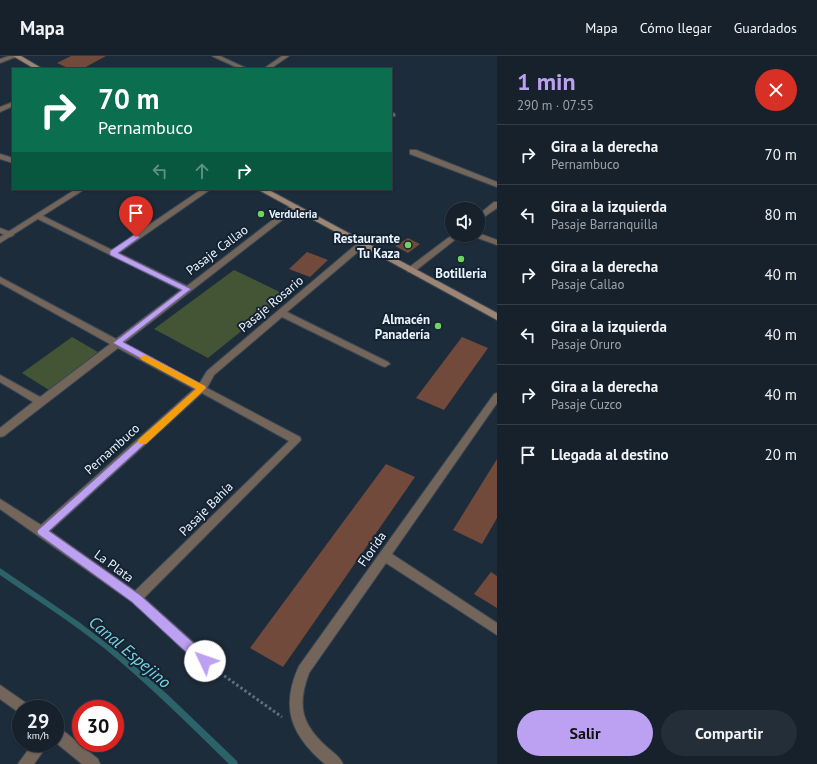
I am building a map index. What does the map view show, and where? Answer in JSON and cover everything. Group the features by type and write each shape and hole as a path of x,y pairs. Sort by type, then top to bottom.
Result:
{"main road":[{"path":"15,56 38,68"},
{"path":"264,190 497,317"}],"street":[{"path":"0,61 15,56"},
{"path":"215,56 243,68"},
{"path":"269,68 286,56"},
{"path":"0,110 12,104"},
{"path":"413,152 497,185"},
{"path":"0,156 12,161"},
{"path":"0,241 79,190"},
{"path":"113,253 206,190"},
{"path":"485,213 497,204"},
{"name":"Pasaje Callao","path":"0,433 295,207"},
{"path":"38,217 187,289"},
{"path":"0,230 10,235"},
{"path":"485,238 497,243"},
{"path":"412,270 448,242"},
{"name":"Pasaje Rosario","path":"202,388 210,373 362,244"},
{"path":"0,280 202,388"},
{"path":"282,313 385,364"},
{"path":"0,378 40,402"},
{"name":"Pasaje Bahía","path":"136,598 296,440 202,388"},
{"name":"Pernambuco","path":"42,531 202,388"},
{"name":"Florida","path":"300,727 296,712 295,697 298,683 304,670 497,396"},
{"name":"La Plata","path":"0,503 136,598 205,661"},
{"path":"385,556 497,630"},
{"path":"0,691 12,700"},
{"path":"300,727 313,745 336,764"},
{"path":"64,740 93,764"},
{"path":"25,764 35,752"}],"path":[{"path":"205,661 277,715 300,727"}],"green space":[{"path":"234,270 286,295 208,358 154,329"},
{"path":"72,337 98,352 49,390 22,373"}],"building":[{"path":"71,56 106,56 84,68 68,68 57,63"},
{"name":"Restaurante Tu Kaza","path":"408,238 420,244 408,253 395,246"},
{"path":"307,252 328,260 310,277 289,269"},
{"path":"462,337 488,348 444,410 416,398"},
{"path":"497,459 497,518 482,544 453,530"},
{"path":"386,464 415,477 283,667 250,648"},
{"path":"491,572 497,576 497,608 474,594"}],"waterway":[{"name":"Canal Espejino","path":"0,571 107,646 165,697 234,764"}],"slow traffic":[{"path":"143,441 202,388 145,358"}],"place":[{"name":"Verduleria","path":"261,214"},
{"name":"Restaurante Tu Kaza","path":"408,245"},
{"name":"Botilleria","path":"461,259"},
{"name":"Almacén Panadería","path":"438,326"}],"route":[{"path":"136,237 113,253 187,289 117,343 202,388 42,531 136,598 205,661"}]}
